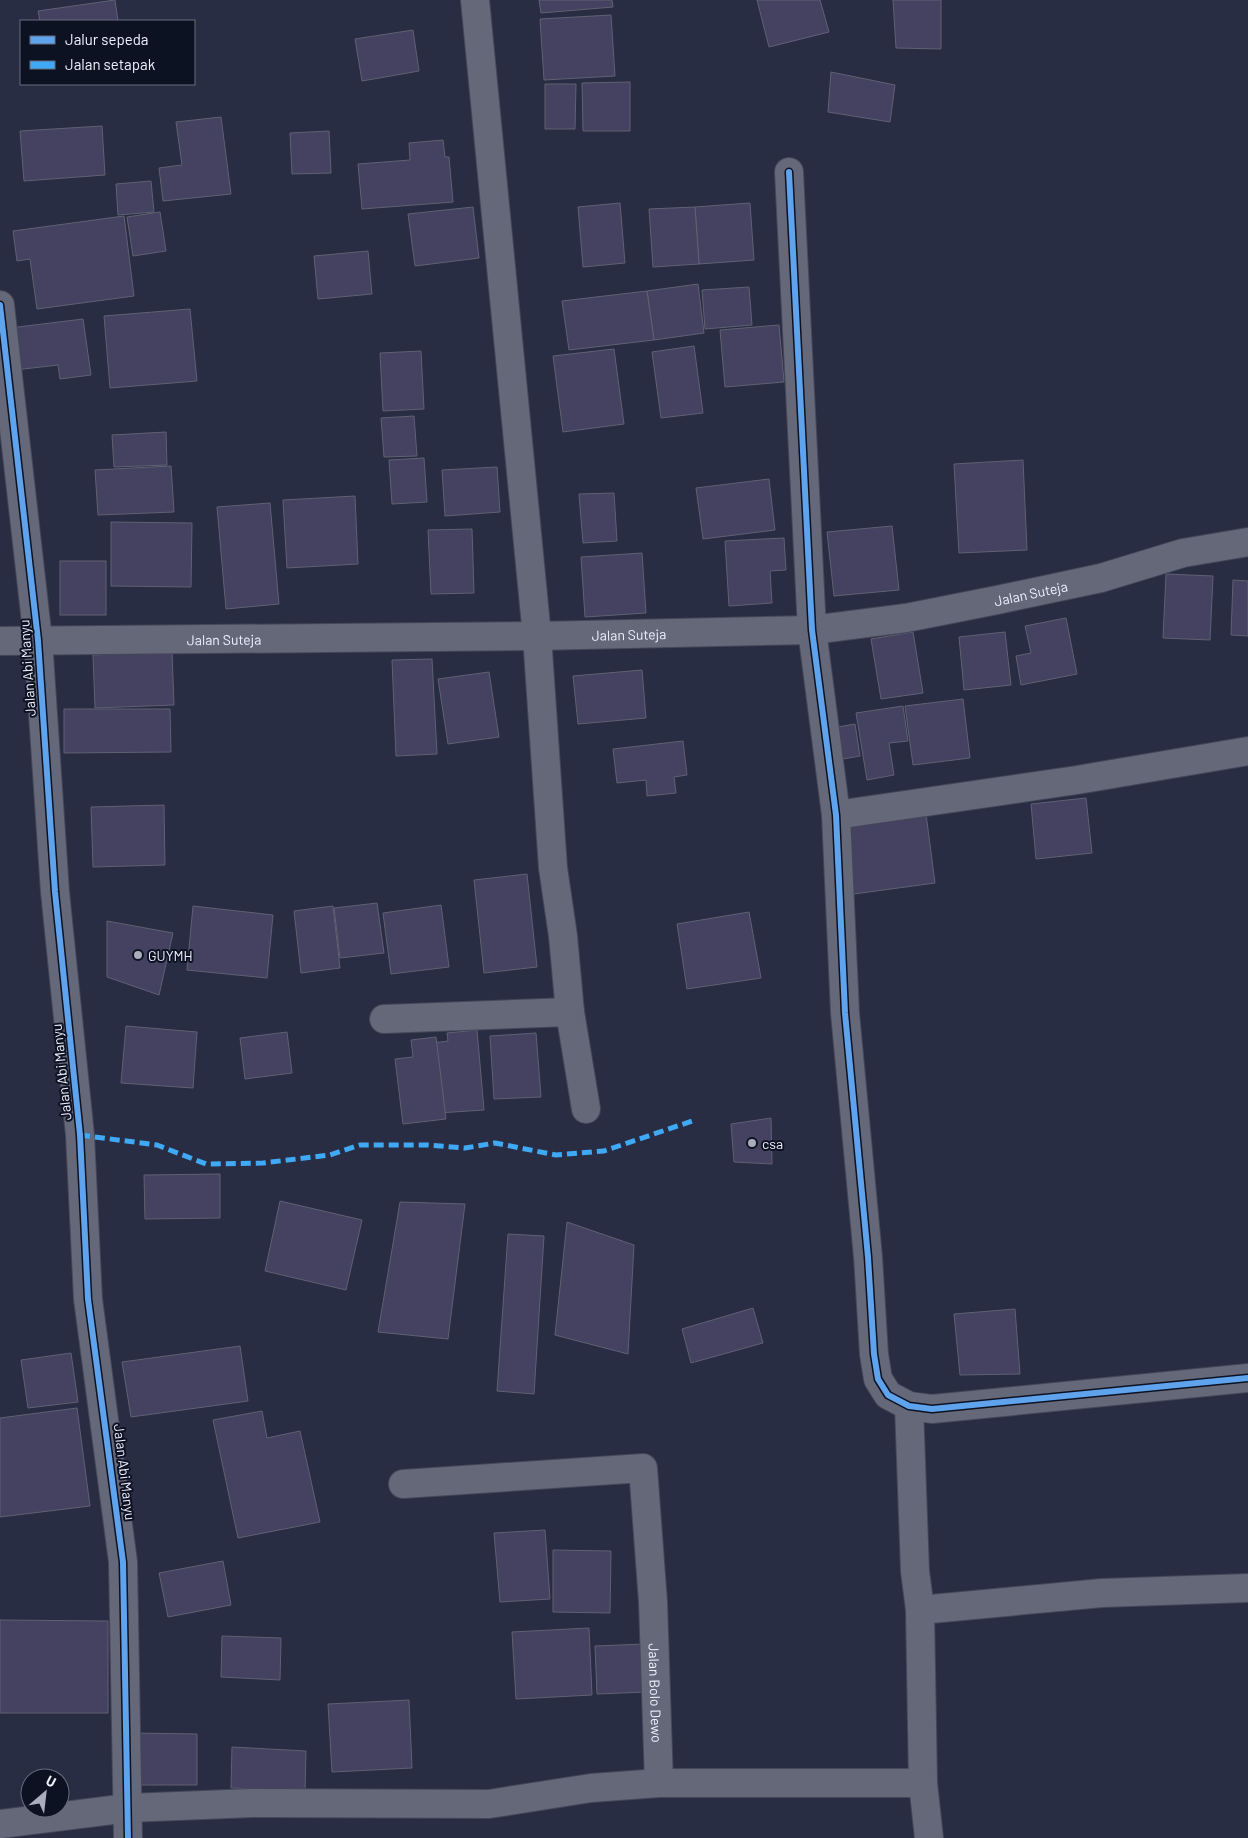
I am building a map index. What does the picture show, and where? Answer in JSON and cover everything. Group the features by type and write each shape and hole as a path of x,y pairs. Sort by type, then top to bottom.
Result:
{"street":[{"path":"475,0 537,636 553,868 570,1012 586,1109"},
{"path":"789,172 812,630 836,815 845,1013 868,1257 874,1354 878,1378 888,1395 909,1406 932,1409 1248,1378"},
{"name":"Jalan Abi Manyu","path":"0,304 38,640 55,892 80,1135 88,1299 123,1562 128,1838"},
{"name":"Jalan Suteja","path":"0,641 537,636 812,630 906,618 997,600 1101,578 1183,553 1248,542"},
{"path":"836,815 1077,780 1248,751"},
{"path":"384,1019 570,1012"},
{"path":"909,1406 915,1571 920,1610 923,1783 929,1838"},
{"name":"Jalan Bolo Dewo","path":"403,1484 643,1468 653,1602 659,1783"},
{"path":"920,1610 1102,1593 1248,1588"},
{"path":"0,1824 128,1808 252,1802 489,1804 591,1788 659,1783 923,1783"}],"building":[{"path":"115,0 118,20 40,20 38,11"},
{"path":"539,0 612,0 613,7 541,13"},
{"path":"757,0 820,0 829,32 769,47"},
{"path":"893,0 941,0 941,49 896,48"},
{"path":"611,15 615,76 544,80 540,19"},
{"path":"413,30 419,71 362,81 355,39"},
{"path":"831,72 895,85 890,122 828,112"},
{"path":"630,82 630,131 583,131 582,83"},
{"path":"545,84 576,84 575,129 545,129"},
{"path":"221,117 231,194 163,201 159,168 182,165 176,122"},
{"path":"102,126 105,175 24,181 20,131"},
{"path":"329,131 331,173 292,174 290,133"},
{"path":"443,140 445,157 449,157 453,202 362,209 358,164 410,160 409,143"},
{"path":"151,181 154,212 118,215 116,184"},
{"path":"620,203 625,263 583,267 578,207"},
{"path":"750,203 754,260 699,264 695,207"},
{"path":"473,207 479,258 415,266 408,214"},
{"path":"695,207 699,264 653,267 649,209"},
{"path":"160,212 166,251 133,256 127,217"},
{"path":"124,216 134,296 37,309 30,259 17,261 13,231"},
{"path":"368,251 372,294 318,299 314,256"},
{"path":"698,284 704,333 654,340 647,291"},
{"path":"749,287 752,325 705,329 702,290"},
{"path":"647,291 654,340 569,350 562,301"},
{"path":"190,309 197,381 110,388 104,316"},
{"path":"83,319 91,375 60,379 58,365 15,370 10,328"},
{"path":"779,325 784,382 725,387 720,330"},
{"path":"694,346 703,413 661,418 652,352"},
{"path":"614,349 624,424 563,432 553,356"},
{"path":"421,351 424,409 383,411 380,353"},
{"path":"414,416 417,456 384,457 381,418"},
{"path":"166,432 167,465 114,467 112,435"},
{"path":"424,458 427,502 392,504 389,460"},
{"path":"1023,460 1027,550 959,553 954,464"},
{"path":"171,466 174,512 98,515 95,470"},
{"path":"497,467 500,512 445,516 442,470"},
{"path":"769,479 775,530 703,539 696,488"},
{"path":"614,493 617,541 583,543 579,494"},
{"path":"355,496 358,564 287,568 283,500"},
{"path":"270,503 279,604 226,609 217,507"},
{"path":"111,522 192,523 191,587 111,586"},
{"path":"892,526 899,590 834,596 827,532"},
{"path":"472,529 474,593 431,594 428,530"},
{"path":"784,538 786,570 770,571 772,603 729,606 725,541"},
{"path":"642,553 646,613 585,617 581,557"},
{"path":"60,561 106,561 106,615 60,615"},
{"path":"1166,574 1213,576 1210,640 1163,638"},
{"path":"1233,580 1248,581 1248,636 1231,635"},
{"path":"1066,618 1077,674 1021,685 1016,656 1031,653 1025,626"},
{"path":"913,632 923,693 881,699 871,639"},
{"path":"1005,632 1011,685 964,690 959,637"},
{"path":"172,652 174,705 95,708 93,655"},
{"path":"432,659 437,754 396,756 392,660"},
{"path":"642,670 646,718 578,724 573,676"},
{"path":"489,672 499,737 448,744 438,679"},
{"path":"963,699 970,758 913,765 905,706"},
{"path":"903,706 908,741 889,743 894,775 867,780 856,713"},
{"path":"64,709 170,709 171,752 64,753"},
{"path":"855,724 860,756 837,760 832,728"},
{"path":"683,741 687,775 674,777 676,793 647,796 646,780 617,783 613,749"},
{"path":"1086,798 1092,853 1036,859 1031,804"},
{"path":"164,805 165,865 93,867 91,807"},
{"path":"926,814 935,883 854,894 844,825"},
{"path":"527,874 537,967 484,973 474,880"},
{"path":"377,903 384,953 340,958 334,908"},
{"path":"441,905 449,967 391,974 383,913"},
{"path":"193,906 273,915 267,978 187,970"},
{"path":"333,906 340,968 301,973 294,911"},
{"path":"749,912 761,978 687,989 677,924"},
{"name":"GUYMH","path":"107,921 173,933 159,995 107,977"},
{"path":"126,1026 197,1032 193,1088 121,1083"},
{"path":"477,1030 484,1110 438,1113 432,1043 448,1041 447,1033"},
{"path":"287,1032 292,1073 245,1079 240,1038"},
{"path":"536,1033 541,1097 494,1099 490,1036"},
{"path":"436,1037 446,1119 403,1124 395,1059 413,1057 411,1040"},
{"name":"csa","path":"771,1118 772,1164 734,1162 731,1124"},
{"path":"220,1174 220,1218 145,1219 144,1175"},
{"path":"280,1201 362,1220 346,1290 265,1271"},
{"path":"400,1202 465,1204 448,1339 378,1332"},
{"path":"567,1222 634,1245 628,1354 555,1335"},
{"path":"508,1234 544,1236 534,1394 497,1391"},
{"path":"753,1308 763,1343 691,1363 682,1329"},
{"path":"1015,1309 1020,1374 960,1375 954,1314"},
{"path":"240,1346 248,1401 131,1417 122,1362"},
{"path":"71,1353 78,1402 28,1408 21,1360"},
{"path":"77,1408 90,1506 0,1517 0,1418"},
{"path":"262,1411 267,1438 300,1431 320,1522 238,1538 213,1420"},
{"path":"545,1530 550,1599 500,1602 494,1533"},
{"path":"553,1550 611,1551 610,1613 553,1612"},
{"path":"223,1561 231,1605 168,1617 159,1573"},
{"path":"0,1620 108,1621 108,1713 0,1713"},
{"path":"589,1628 592,1695 516,1699 512,1632"},
{"path":"222,1636 281,1638 280,1680 221,1677"},
{"path":"645,1644 647,1692 597,1694 595,1646"},
{"path":"409,1700 412,1768 332,1772 328,1704"},
{"path":"132,1733 197,1734 197,1785 132,1785"},
{"path":"232,1747 306,1751 305,1791 231,1788"}],"marked path":[{"path":"80,1135 157,1145 206,1164 263,1163 330,1155 360,1145 428,1145 465,1148 495,1143 556,1155 604,1151 695,1120"}],"cycle path":[{"path":"789,172 812,630 836,815 845,1013 868,1257 874,1354 878,1379 888,1395 909,1406 932,1409 1248,1378"},
{"path":"0,305 38,640 55,892 80,1135 88,1299 123,1562 128,1838"}],"place":[{"name":"GUYMH","path":"138,955"},
{"name":"csa","path":"752,1143"}]}
